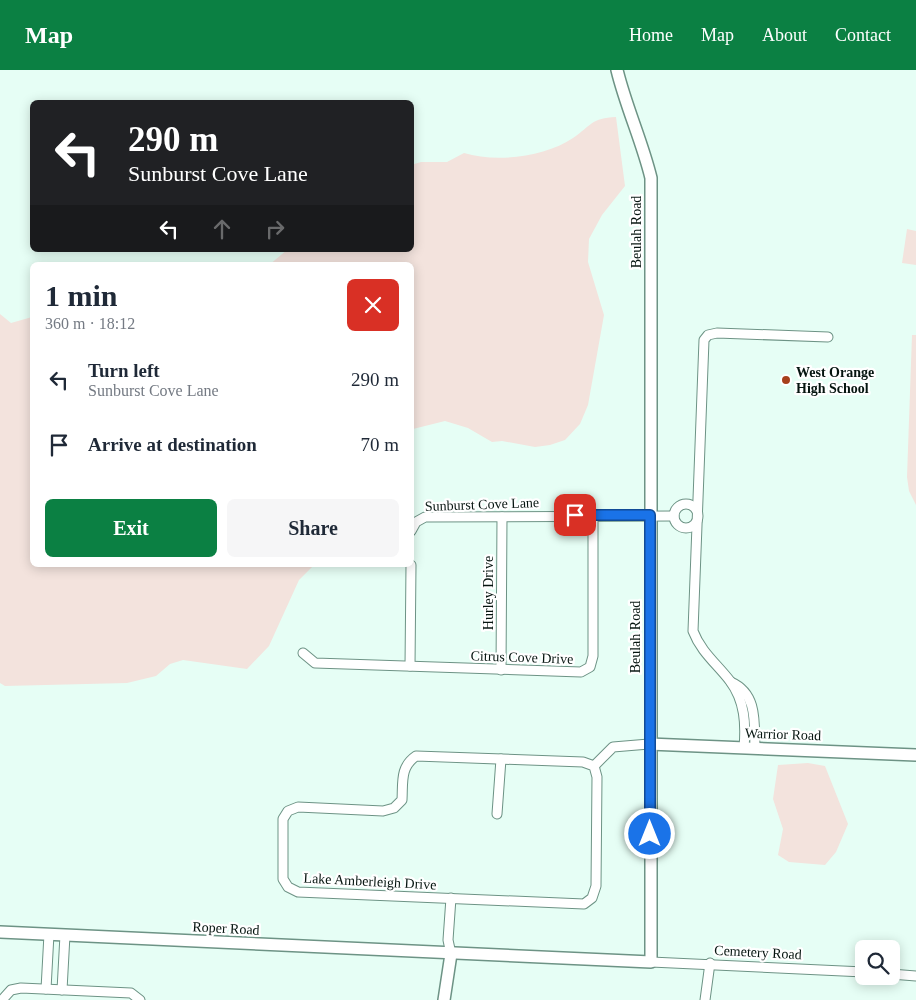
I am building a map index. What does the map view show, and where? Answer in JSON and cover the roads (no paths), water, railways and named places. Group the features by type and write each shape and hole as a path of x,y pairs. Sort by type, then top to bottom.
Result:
{"street":[{"name":"Beulah Road","path":"617,70 622,91 644,149 651,178 649,744 651,962"},
{"path":"750,748 754,709 749,696 744,690 730,682 698,644 693,631 704,340 706,336 717,333 828,337"},
{"path":"687,504 695,508 698,516 695,525 686,528 678,524 674,516 678,507 687,504"},
{"name":"Citrus Cove Drive","path":"302,653 315,663 581,672 590,667 594,656 593,515"},
{"name":"Sunburst Cove Lane","path":"414,526 416,522 425,517 674,516"},
{"name":"Hurley Drive","path":"501,670 502,517"},
{"path":"410,666 411,567"},
{"path":"594,766 613,747 624,744 649,744"},
{"name":"Warrior Road","path":"649,744 916,755"},
{"name":"Lake Amberleigh Drive","path":"416,756 501,759 583,762 594,766 597,777 596,886 592,898 584,904 298,892 288,887 283,879 282,819 288,811 298,807 383,811 394,808 402,800 403,770 407,762 416,756"},
{"path":"497,814 501,759"},
{"path":"444,1000 451,954 448,940 451,898"},
{"name":"Roper Road","path":"0,932 451,954"},
{"path":"46,989 49,934"},
{"path":"62,990 65,935"},
{"path":"451,954 651,962"},
{"name":"Cemetery Road","path":"651,962 855,972"},
{"path":"705,1000 710,964"},
{"path":"900,975 916,976"},
{"path":"2,1000 11,990 21,988 131,993 140,1000"}],"place":[{"name":"West Orange High School","path":"786,380"}]}
